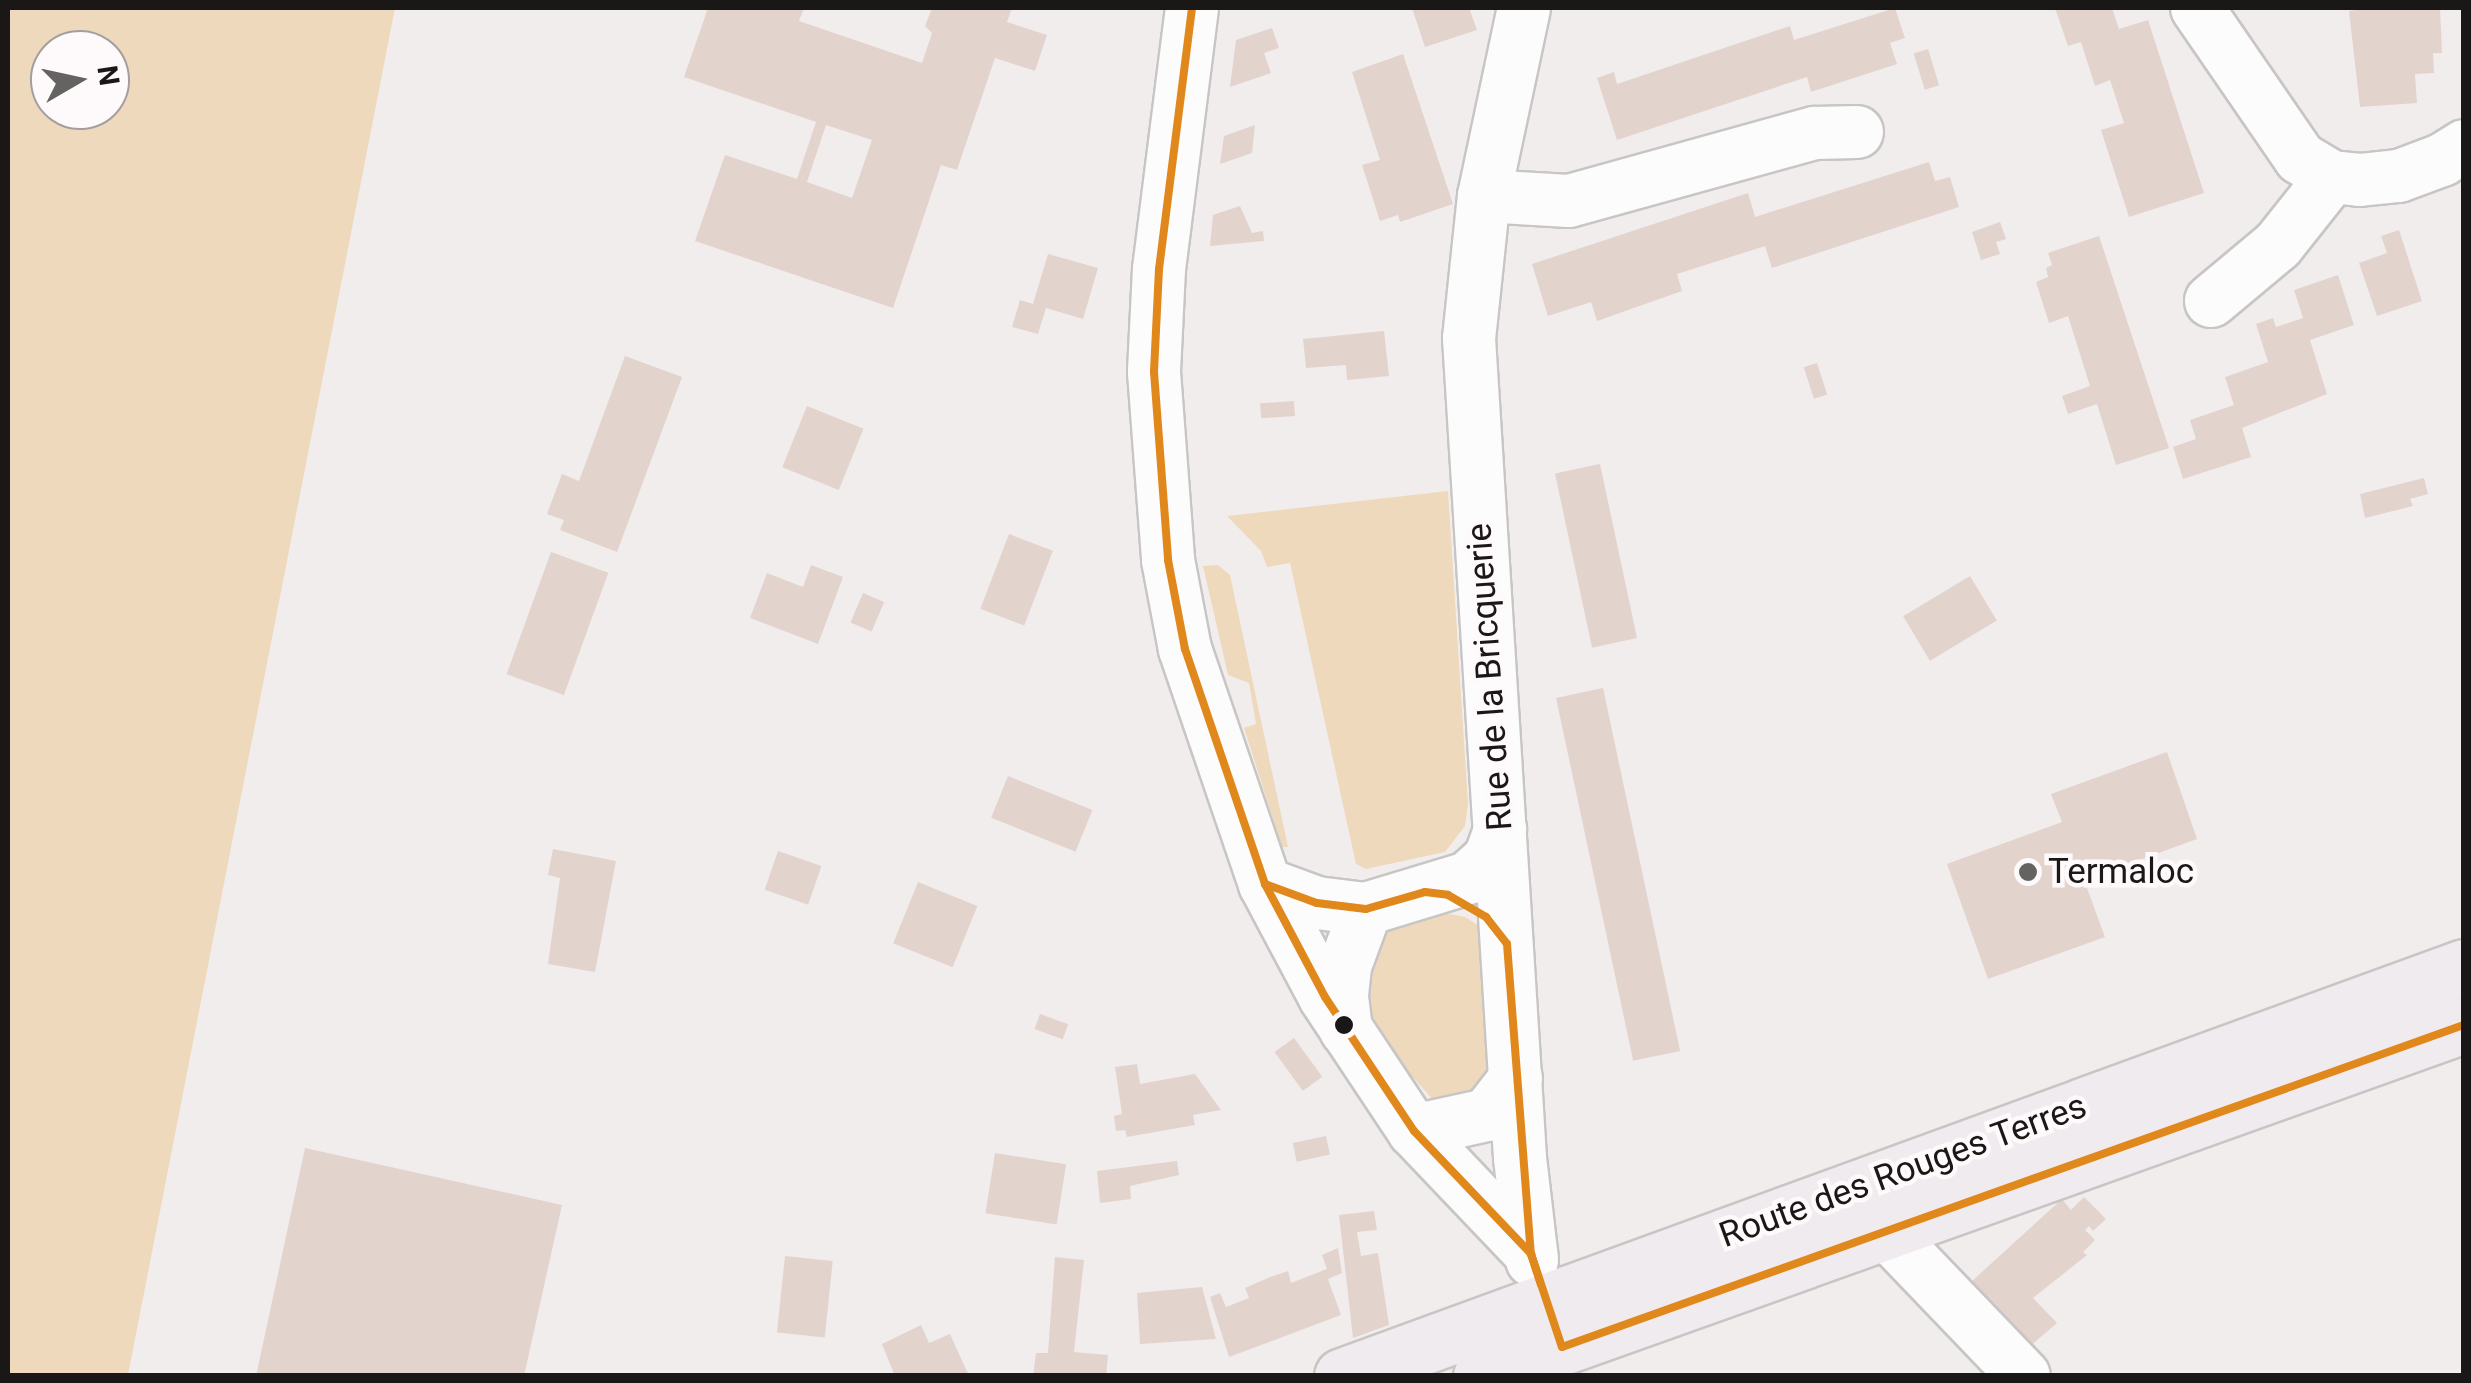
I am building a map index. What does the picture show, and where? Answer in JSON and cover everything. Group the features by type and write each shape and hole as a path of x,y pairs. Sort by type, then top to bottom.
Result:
{"main road":[{"name":"Route des Rouges Terres","path":"1342,1376 2464,966"},
{"name":"Route des Rouges Terres","path":"1481,1376 1546,1301 1884,1230 2464,1025"}],"street":[{"path":"1192,8 1159,269 1154,372 1168,560 1185,649 1265,884 1347,1031 1414,1131 1546,1301"},
{"name":"Rue de la Bricquerie","path":"1524,8 1484,196 1469,338 1516,1078 1546,1301"},
{"path":"2197,8 2291,147 2300,158 2332,177 2360,180 2399,176 2442,160 2464,146"},
{"path":"1484,196 1569,202 1815,134 1857,132"},
{"path":"2210,301 2278,244 2332,177"},
{"path":"1265,884 1318,902 1366,908 1468,878 1490,858 1500,830"},
{"path":"1425,892 1448,895 1467,904 1486,917 1507,944"},
{"path":"1347,1031 1342,995 1344,966 1366,908"},
{"path":"1414,1131 1487,1115 1516,1078"},
{"path":"1884,1230 2024,1376"}],"shaded area":[{"path":"8,8 395,8 128,1375 8,1375"},
{"path":"1448,491 1468,804 1465,826 1445,852 1366,869 1356,864 1290,563 1267,567 1261,551 1227,516"},
{"path":"1218,565 1230,575 1288,847 1282,847 1244,728 1256,724 1249,683 1228,675 1203,566"},
{"path":"1428,910 1465,917 1481,927 1497,1058 1483,1093 1434,1101 1402,1065 1361,1005 1368,933"}],"building":[{"path":"708,8 804,8 799,21 922,63 932,33 925,26 932,8 1012,8 1007,22 1047,35 1035,71 995,58 957,170 941,165 893,308 695,241 725,155 797,179 816,122 684,77","holes":["826,125 872,140 852,198 807,182"]},
{"path":"1412,8 1469,8 1477,30 1425,47"},
{"path":"1895,8 1905,38 1890,43 1897,64 1811,92 1807,77 1617,140 1597,78 1614,72 1617,84 1790,26 1794,40"},
{"path":"2055,8 2112,8 2119,29 2148,20 2204,193 2129,217 2101,130 2124,123 2110,80 2095,86 2081,42 2068,46"},
{"path":"2440,8 2442,53 2433,53 2434,73 2415,74 2417,103 2360,107 2349,11"},
{"path":"1272,28 1279,48 1264,53 1271,73 1230,87 1236,40"},
{"path":"1928,49 1939,85 1925,90 1914,53"},
{"path":"1403,54 1453,204 1400,222 1398,215 1380,221 1362,165 1380,160 1352,72"},
{"path":"1255,125 1252,153 1220,164 1224,136"},
{"path":"1929,162 1935,181 1950,177 1959,207 1772,268 1765,246 1677,274 1682,291 1597,321 1591,302 1548,316 1532,264 1748,193 1755,217"},
{"path":"1240,206 1252,233 1263,231 1264,241 1210,246 1213,215"},
{"path":"2000,222 2006,239 1996,242 2000,254 1981,260 1972,232"},
{"path":"2399,230 2422,301 2377,316 2359,263 2387,253 2381,236"},
{"path":"2099,236 2169,448 2116,465 2097,404 2068,414 2062,396 2090,386 2068,316 2049,323 2036,282 2048,277 2046,268 2052,265 2048,253"},
{"path":"1048,254 1098,268 1083,319 1046,308 1038,334 1012,327 1020,300 1033,304"},
{"path":"2338,275 2354,325 2310,340 2327,394 2242,428 2251,457 2183,479 2173,447 2196,439 2190,420 2234,405 2225,377 2268,362 2256,324 2273,318 2276,327 2303,318 2294,290"},
{"path":"1384,331 1389,376 1347,380 1346,365 1306,368 1303,339"},
{"path":"625,356 682,377 617,552 560,530 564,520 547,514 562,474 579,481"},
{"path":"1817,363 1827,394 1814,399 1804,367"},
{"path":"1294,401 1295,416 1261,418 1260,403"},
{"path":"807,406 864,429 839,490 782,467"},
{"path":"1600,464 1637,638 1592,648 1555,474"},
{"path":"2424,478 2428,494 2410,499 2413,506 2365,518 2360,494"},
{"path":"1009,534 1053,551 1024,626 980,609"},
{"path":"551,552 608,573 564,695 507,674"},
{"path":"811,565 843,577 818,644 750,618 767,573 803,587"},
{"path":"1970,576 1997,621 1930,661 1903,616"},
{"path":"863,593 884,602 872,631 850,622"},
{"path":"1603,688 1680,1051 1633,1061 1556,698"},
{"name":"Termaloc","path":"2167,752 2197,839 2084,880 2105,937 1988,979 1947,864 2062,822 2051,794"},
{"path":"1008,776 1092,810 1076,852 991,818"},
{"path":"553,849 616,861 595,972 548,964 560,878 548,875"},
{"path":"778,851 821,866 808,905 765,890"},
{"path":"918,882 977,906 953,967 893,943"},
{"path":"1040,1014 1068,1024 1063,1039 1035,1029"},
{"path":"1294,1038 1322,1077 1303,1091 1275,1052"},
{"path":"1137,1064 1140,1084 1195,1074 1221,1110 1193,1115 1195,1125 1127,1137 1125,1130 1116,1131 1114,1116 1122,1114 1115,1067"},
{"path":"1326,1136 1330,1155 1297,1162 1293,1143"},
{"path":"305,1148 562,1205 524,1376 256,1376"},
{"path":"995,1153 1066,1164 1057,1225 985,1213"},
{"path":"1177,1161 1179,1175 1130,1186 1131,1199 1100,1203 1097,1171"},
{"path":"2084,1197 2106,1219 2093,1231 2089,1226 2085,1230 2095,1240 2083,1252 2087,1255 2033,1298 2057,1323 2021,1354 1960,1292 2062,1199 2071,1210"},
{"path":"1374,1211 1377,1230 1357,1232 1361,1256 1378,1253 1389,1325 1353,1338 1339,1215"},
{"path":"1338,1248 1342,1273 1328,1279 1341,1315 1229,1357 1210,1297 1220,1293 1226,1307 1249,1298 1245,1288 1268,1278 1288,1271 1291,1283 1327,1269 1322,1255"},
{"path":"785,1256 833,1261 825,1338 777,1333"},
{"path":"1055,1257 1084,1260 1074,1352 1108,1355 1106,1376 1033,1376 1036,1353 1048,1353"},
{"path":"1202,1287 1216,1339 1140,1344 1137,1293"},
{"path":"921,1325 929,1343 950,1334 969,1376 895,1376 882,1344"}],"transit line":[{"path":"1192,8 1159,269 1154,372 1168,560 1185,649 1265,884 1325,997 1414,1131 1531,1254 1541,1285"},
{"path":"1265,884 1317,903 1366,909 1425,892 1448,895 1486,917 1507,944 1531,1254 1562,1347 2464,1025"}],"place":[{"name":"Termaloc","path":"2028,872"}]}
